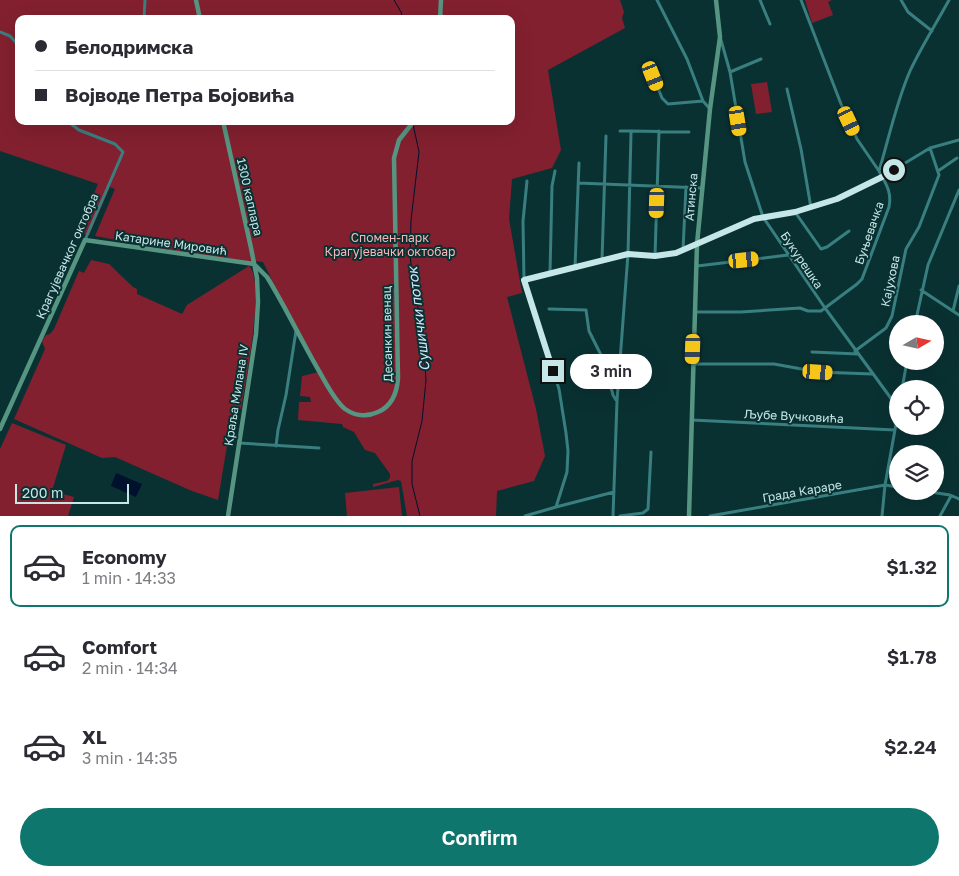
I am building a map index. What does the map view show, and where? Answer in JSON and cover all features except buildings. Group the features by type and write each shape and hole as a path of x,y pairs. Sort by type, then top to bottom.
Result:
{"street":[{"path":"144,15 145,0"},
{"path":"196,0 199,15"},
{"path":"440,15 441,0"},
{"path":"657,0 687,58 704,101 710,109"},
{"name":"Атинска","path":"689,516 697,244 710,109 720,37 716,0"},
{"path":"760,0 770,24"},
{"name":"Буњевачка","path":"801,0 841,104 857,139 879,171 891,197 862,279 825,308"},
{"path":"900,0 908,12 932,31"},
{"path":"879,171 910,72 949,0"},
{"path":"0,32 10,36 15,42"},
{"name":"Букурешка","path":"720,37 730,72 745,162 762,217 889,396"},
{"path":"716,57 721,52 725,52"},
{"path":"730,72 762,59"},
{"path":"653,76 666,104 704,101"},
{"path":"787,89 801,150 811,208"},
{"name":"Крагујевачког октобра","path":"0,429 124,153 115,144 79,130 72,125"},
{"name":"1300 каплара","path":"223,125 257,278"},
{"name":"Десанкин венац","path":"254,264 264,274 333,394 347,410 359,415 383,410 393,400 398,378 393,163 398,143 410,125"},
{"path":"620,131 689,132"},
{"path":"614,516 617,401 628,254 631,131"},
{"path":"655,256 659,131"},
{"path":"602,260 606,136"},
{"path":"524,280 628,254 655,256 674,254 747,222 762,217 811,208 837,199 882,177 930,148 959,140"},
{"path":"930,148 938,171 957,158"},
{"path":"575,267 579,163"},
{"path":"550,273 552,186 555,171"},
{"name":"Кајухова","path":"856,352 886,328 892,316 906,250 920,227 939,174 938,171"},
{"path":"527,181 523,221 524,280 559,389 568,451 566,472 556,507"},
{"path":"578,182 702,188"},
{"path":"683,250 686,187"},
{"path":"917,315 928,265 959,190"},
{"path":"795,212 821,249 849,231"},
{"name":"Катарине Мировић","path":"85,240 254,264"},
{"path":"697,266 788,255"},
{"path":"257,278 260,274 264,274"},
{"name":"Краља Милана IV","path":"228,516 257,328 257,278"},
{"path":"953,311 959,286"},
{"path":"922,290 959,315"},
{"path":"695,312 741,312 800,308 821,311 825,308"},
{"path":"549,309 582,309 587,312 589,330 604,363 614,397 617,401"},
{"path":"276,446 296,331"},
{"path":"812,352 856,352"},
{"path":"693,364 766,364 818,372 872,374"},
{"path":"609,380 619,379"},
{"name":"Љубе Вучковића","path":"692,420 889,430"},
{"path":"882,516 885,485 894,435"},
{"path":"239,443 319,448"},
{"path":"620,516 643,513 648,509 650,452"},
{"name":"Града Караре","path":"710,516 889,486"},
{"path":"524,516 614,492"},
{"path":"944,495 959,499"},
{"path":"940,516 951,496"}],"green space":[{"name":"Спомен-парк Крагујевачки октобар","path":"0,0 620,0 624,12 622,18 625,28 548,70 561,150 552,168 512,179 509,219 522,293 507,297 536,409 545,456 534,481 497,491 496,516 407,516 401,481 398,480 373,487 373,484 387,481 390,478 390,474 375,453 365,450 354,432 343,427 342,424 298,420 299,402 311,402 310,397 300,396 302,376 319,372 269,281 271,278 263,262 253,261 254,265 95,236 115,189 110,187 89,235 77,233 98,184 0,151"},
{"path":"805,0 832,0 828,2 833,15 812,23"},
{"path":"767,82 772,112 756,114 751,84"},
{"path":"91,260 109,264 137,289 137,294 182,314 187,305 249,266 254,276 255,292 255,312 250,357 241,409 233,409 218,500 192,491 115,457 102,458 14,419 45,349 42,341 54,329 79,271 84,273"},
{"path":"12,423 66,445 52,491 74,497 68,516 0,516 0,449"},
{"path":"399,487 402,516 347,516 345,493"}],"water":[{"path":"116,473 142,484 136,497 111,486"}],"waterway":[{"name":"Сушички поток","path":"394,0 402,15"},
{"name":"Сушички поток","path":"413,125 419,152 411,220 410,255 423,335 426,380 422,421 412,461 412,484 420,516"}],"route":[{"path":"553,371 524,280 628,254 665,256 676,253 754,219 795,212 825,204 850,194 894,170"}]}
